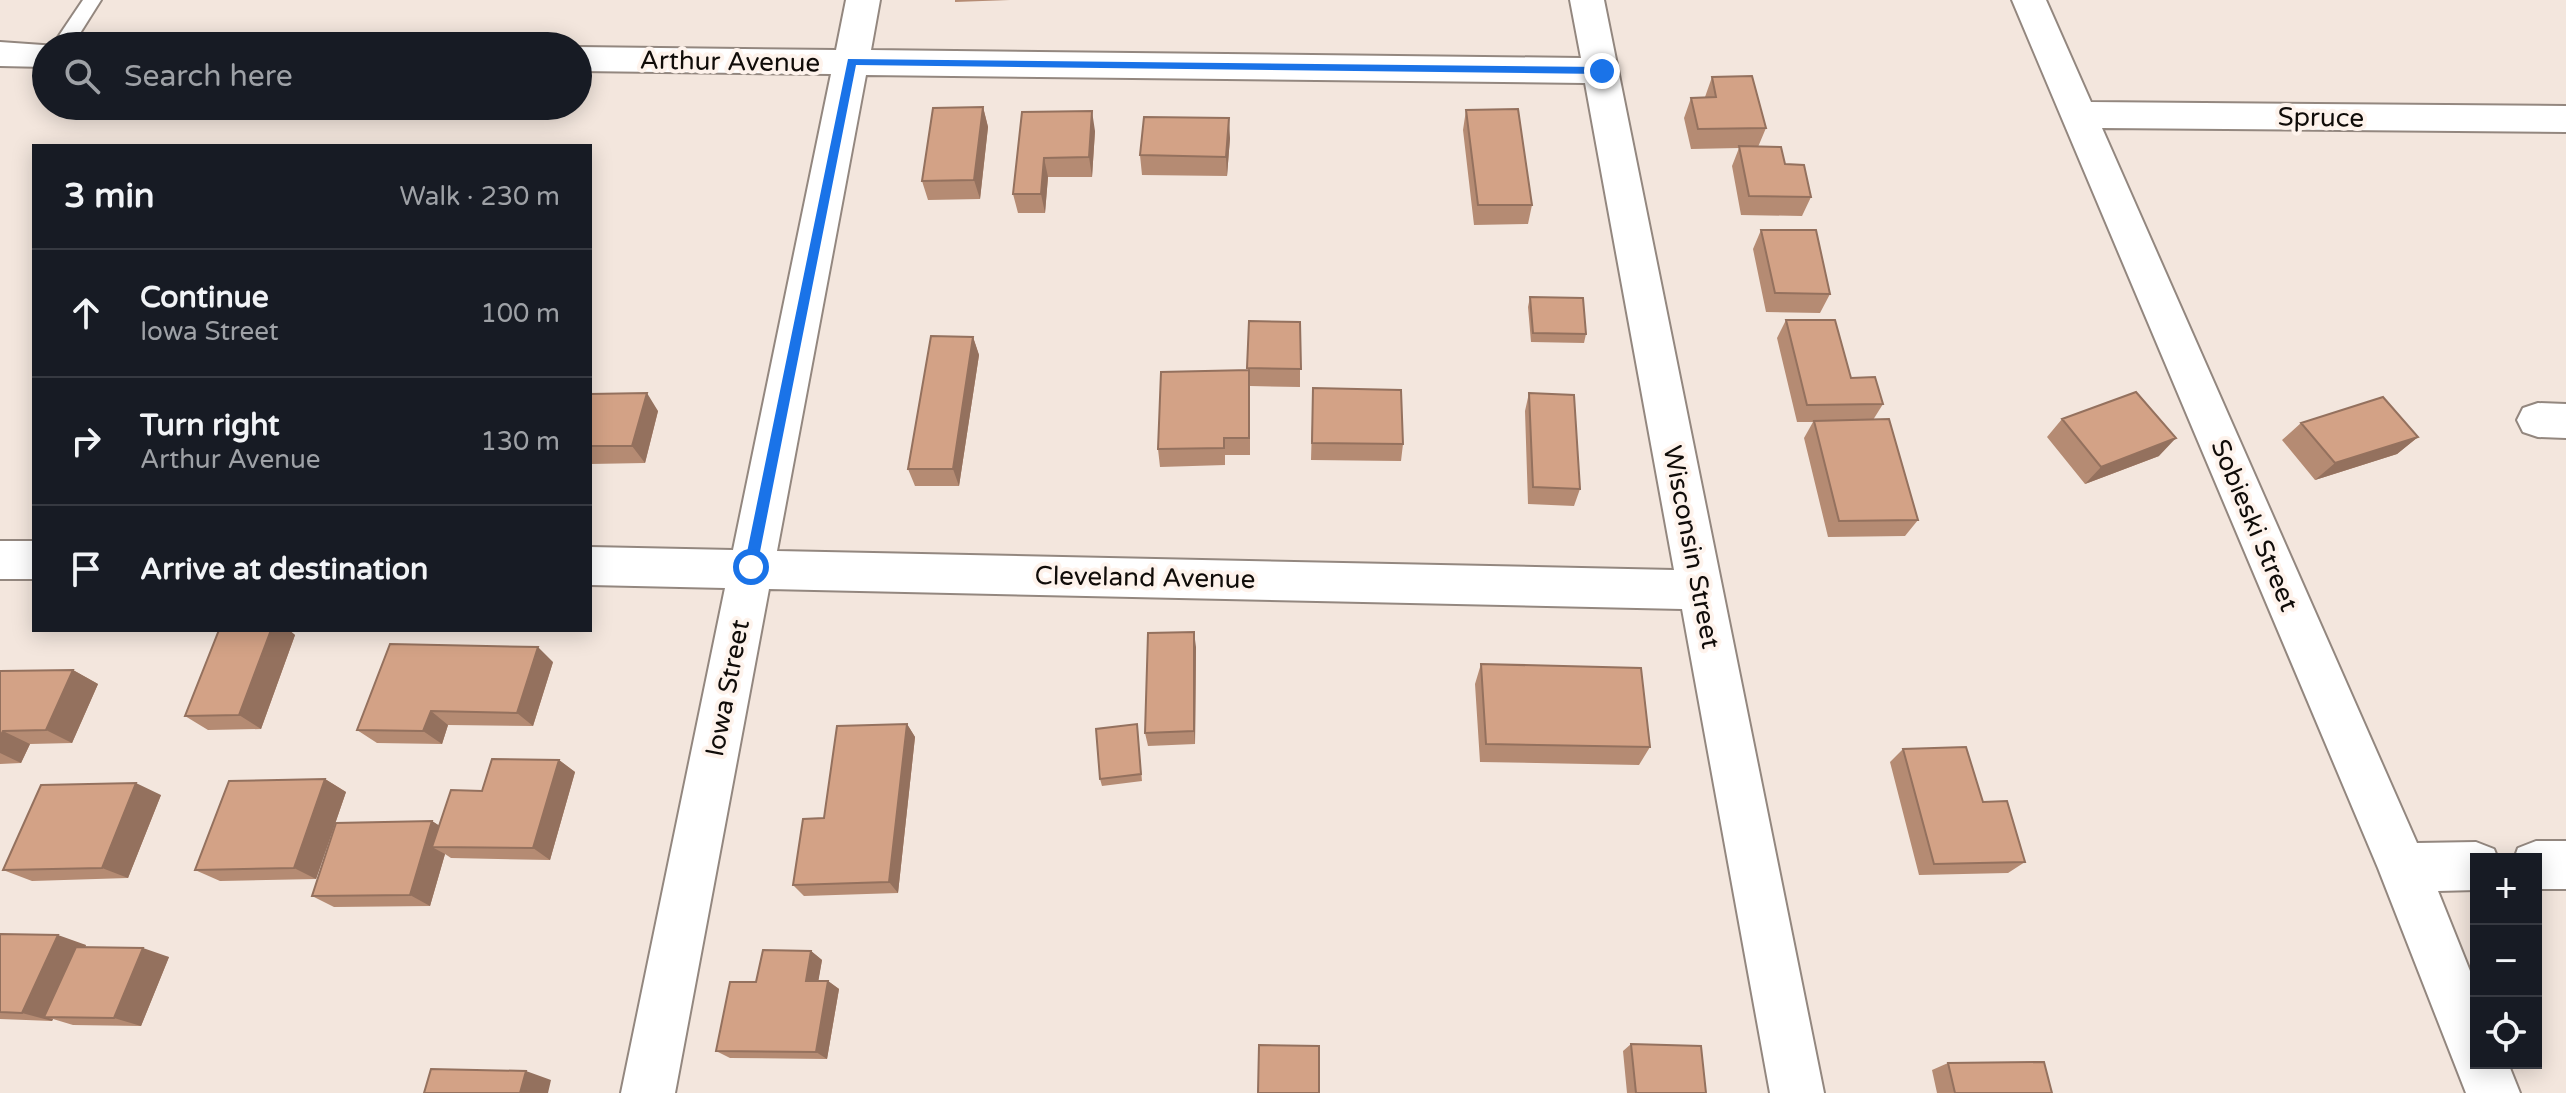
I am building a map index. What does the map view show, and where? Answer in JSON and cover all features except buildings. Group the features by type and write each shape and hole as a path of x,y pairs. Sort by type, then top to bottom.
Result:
{"street":[{"name":"Iowa Street","path":"648,1093 863,0"},
{"name":"Wisconsin Street","path":"1587,0 1797,1093"},
{"name":"Sobieski Street","path":"2029,0 2403,868 2470,1036"},
{"path":"0,54 32,55"},
{"name":"Arthur Avenue","path":"592,59 1602,71"},
{"name":"Spruce","path":"2076,115 2566,119"},
{"path":"0,560 32,560"},
{"name":"Cleveland Avenue","path":"592,566 751,567 1700,590"},
{"path":"2542,865 2566,865"},
{"path":"2403,868 2470,866"},
{"path":"2483,1069 2493,1093"}],"lane":[{"path":"71,32 92,0"}],"route":[{"path":"751,567 851,62 1602,71"}]}
